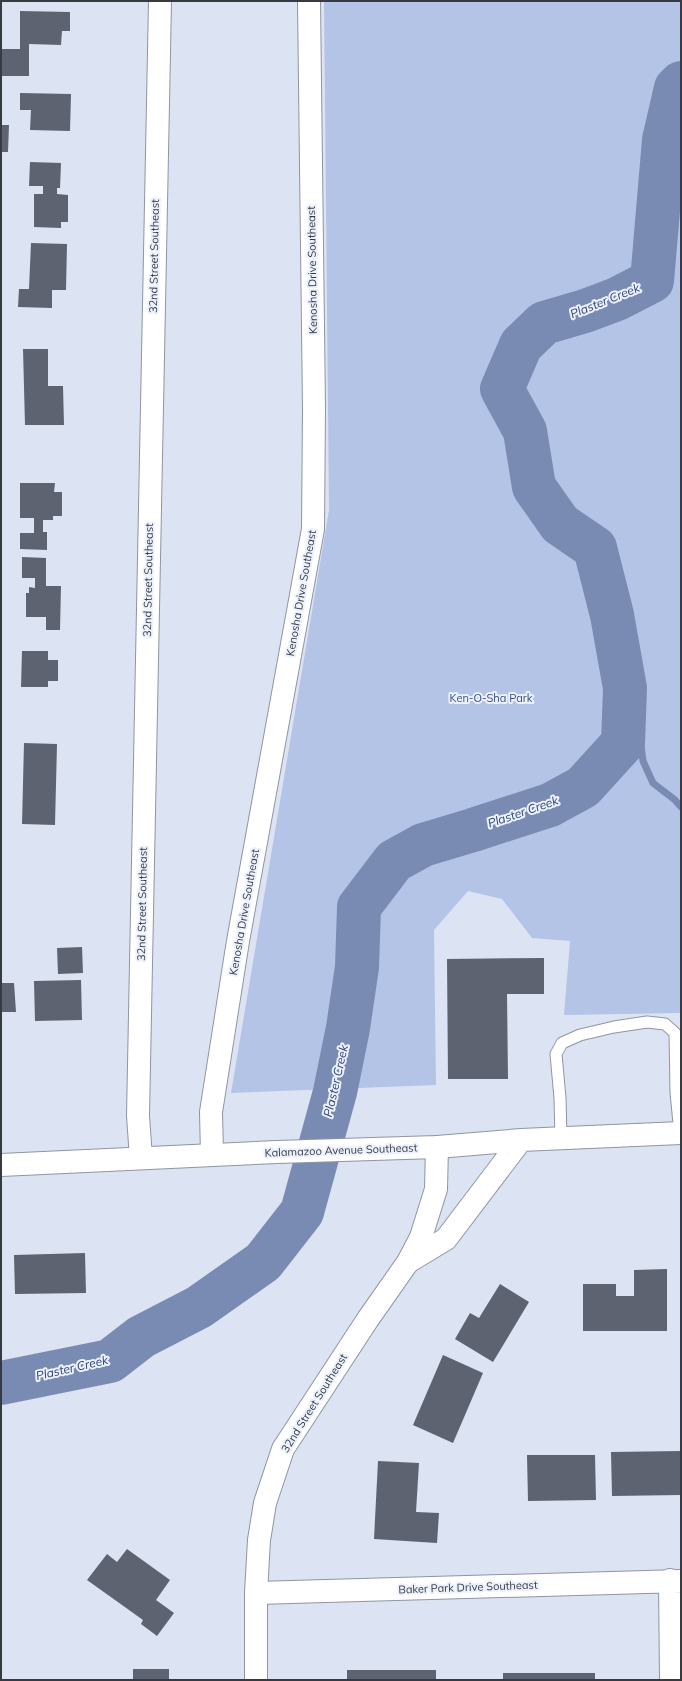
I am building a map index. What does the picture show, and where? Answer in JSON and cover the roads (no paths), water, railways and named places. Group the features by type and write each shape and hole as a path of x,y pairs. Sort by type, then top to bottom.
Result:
{"street":[{"name":"32nd Street Southeast","path":"141,1158 138,1116 156,106 160,1"},
{"name":"Kenosha Drive Southeast","path":"212,1155 211,1112 236,957 313,529 314,409 309,1"},
{"name":"Kalamazoo Avenue Southeast","path":"1,1165 278,1152 437,1147 521,1140 681,1133"},
{"path":"408,1262 446,1239 521,1140"},
{"name":"32nd Street Southeast","path":"256,1680 256,1593 259,1540 265,1503 283,1449 364,1325 408,1262 421,1237 436,1189 437,1147"},
{"path":"671,1680 676,1580"},
{"name":"Baker Park Drive Southeast","path":"256,1593 676,1580"}],"lane":[{"path":"561,1138 560,1098 556,1054 562,1043 580,1035 614,1027 647,1022 665,1024 675,1033 676,1094 681,1133"}],"waterway":[{"name":"Plaster Creek","path":"1,1383 110,1361 141,1337 199,1307 263,1262 302,1212 335,1092 348,1028 357,967 359,907 394,861 423,845 550,805 583,787 623,743 625,688 612,615 595,548 560,524 534,487 525,431 502,389 521,345 544,323 585,311 617,299 652,281 664,140 676,88 681,83"},
{"path":"625,688 640,738 643,761 653,783 675,800 681,807"}],"park label":[{"name":"Ken-O-Sha Park","path":"491,698"}]}
